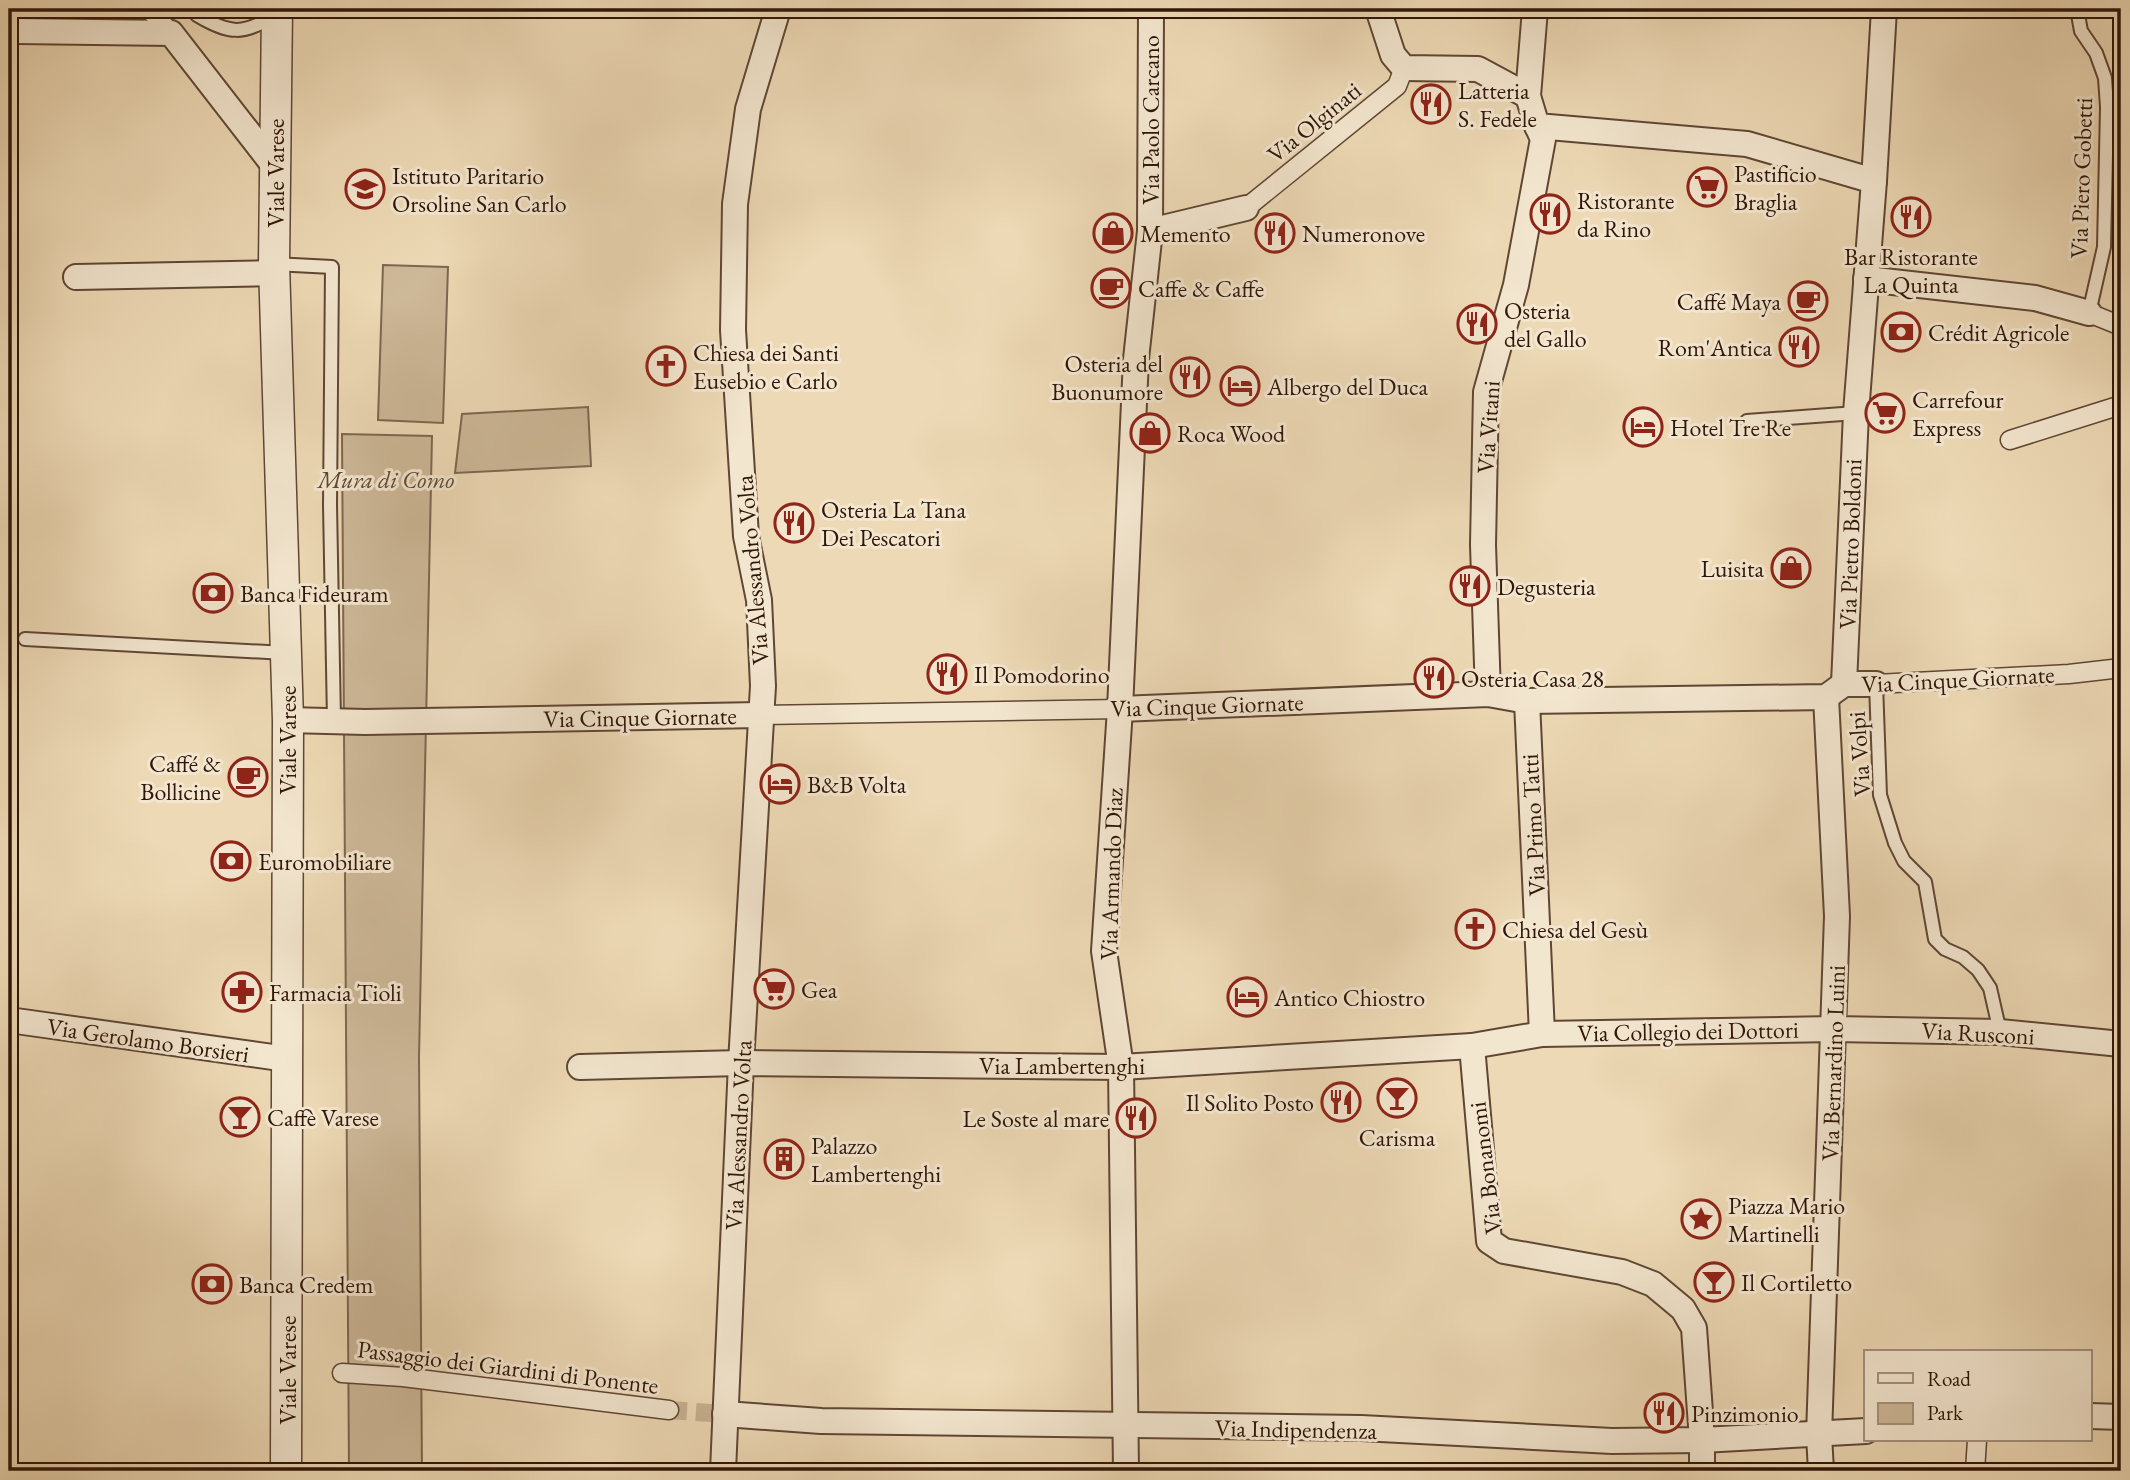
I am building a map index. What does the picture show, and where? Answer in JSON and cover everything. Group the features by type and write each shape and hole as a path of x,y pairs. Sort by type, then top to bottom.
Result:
{"street":[{"path":"149,9 171,33 275,167"},
{"name":"Via Alessandro Volta","path":"723,1471 741,1063 763,686 759,600 746,536 733,331 735,204 748,109 778,9"},
{"name":"Via Paolo Carcano","path":"1136,359 1150,231 1151,9"},
{"path":"1378,9 1392,55 1404,68 1478,69 1528,96 1535,9"},
{"name":"Via Pietro Boldoni","path":"1835,690 1874,181 1884,9"},
{"name":"Viale Varese","path":"277,11 275,269 288,720 286,1471"},
{"path":"17,31 171,33"},
{"name":"Via Olginati","path":"1246,208 1397,86 1404,68"},
{"name":"Via Vitani","path":"1489,694 1483,545 1486,393 1516,285 1543,139 1528,96"},
{"path":"1537,125 1747,144 1874,181"},
{"path":"1150,231 1246,208"},
{"path":"76,277 275,269"},
{"path":"1866,279 2035,298 2089,313 2121,326"},
{"name":"Via Armando Diaz","path":"1126,1471 1121,1067 1104,950 1120,709 1136,359"},
{"path":"2010,440 2121,405"},
{"name":"Via Cinque Giornate","path":"288,720 365,722 1120,709 1489,694 1527,701 1835,690 1876,684 2069,674 2121,668"},
{"name":"Via Bernardino Luini","path":"1821,1471 1819,1435 1837,916 1835,690"},
{"name":"Via Primo Tatti","path":"1527,701 1542,1034"},
{"name":"Via Gerolamo Borsieri","path":"9,1020 287,1059"},
{"name":"Via Rusconi","path":"1834,1029 2000,1032 2121,1044"},
{"name":"Via Collegio dei Dottori","path":"1542,1034 1834,1029"},
{"name":"Via Lambertenghi","path":"580,1067 741,1063 1121,1067 1472,1046 1542,1034"},
{"name":"Via Bonanomi","path":"1472,1046 1489,1241 1504,1251 1622,1272 1653,1284 1683,1309 1694,1328 1702,1440"},
{"name":"Passaggio dei Giardini di Ponente","path":"342,1373 403,1377 669,1410"},
{"name":"Via Indipendenza","path":"725,1414 821,1421 1361,1429 1612,1441 1702,1440 1864,1432"},
{"path":"2092,1416 2121,1418"},
{"path":"1702,1440 1702,1471"},
{"path":"1975,1471 1977,1442"}],"lane":[{"name":"Via Piero Gobetti","path":"2077,9 2081,31 2096,53 2105,78 2107,107 2104,247 2089,313"},
{"path":"197,15 217,27 237,32 258,26 277,11"},
{"path":"275,269 332,267 330,505 334,720"},
{"path":"1746,421 1856,413"},
{"path":"24,639 286,653"},
{"name":"Via Volpi","path":"1876,684 1880,795 1895,843 1904,861 1925,882 1935,939 1945,949 1963,957 1978,970 1990,988 2000,1032"}],"green space":[{"path":"383,265 448,267 443,423 378,420"},
{"path":"588,407 591,466 455,473 462,414"},
{"name":"Mura di Como","path":"342,434 432,436 419,1057 422,1471 349,1471"}],"tunnel":[{"path":"669,1410 725,1414"}],"place":[{"name":"Latteria S. Fedele","path":"1431,104"},
{"name":"Pastificio Braglia","path":"1707,187"},
{"name":"Istituto Paritario Orsoline San Carlo","path":"365,189"},
{"name":"Ristorante da Rino","path":"1550,214"},
{"name":"Bar Ristorante La Quinta","path":"1911,217"},
{"name":"Memento","path":"1113,233"},
{"name":"Numeronove","path":"1275,233"},
{"name":"Caffe & Caffe","path":"1111,288"},
{"name":"Caffé Maya","path":"1808,301"},
{"name":"Osteria del Gallo","path":"1477,324"},
{"name":"Crédit Agricole","path":"1901,332"},
{"name":"Rom'Antica","path":"1799,347"},
{"name":"Chiesa dei Santi Eusebio e Carlo","path":"666,366"},
{"name":"Osteria del Buonumore","path":"1190,377"},
{"name":"Albergo del Duca","path":"1240,386"},
{"name":"Carrefour Express","path":"1885,413"},
{"name":"Hotel Tre Re","path":"1643,427"},
{"name":"Roca Wood","path":"1150,433"},
{"name":"Osteria La Tana Dei Pescatori","path":"794,523"},
{"name":"Luisita","path":"1791,568"},
{"name":"Degusteria","path":"1470,586"},
{"name":"Banca Fideuram","path":"213,593"},
{"name":"Il Pomodorino","path":"947,674"},
{"name":"Osteria Casa 28","path":"1434,678"},
{"name":"Caffé & Bollicine","path":"248,777"},
{"name":"B&B Volta","path":"780,784"},
{"name":"Euromobiliare","path":"231,861"},
{"name":"Chiesa del Gesù","path":"1475,929"},
{"name":"Gea","path":"774,989"},
{"name":"Farmacia Tioli","path":"242,992"},
{"name":"Antico Chiostro","path":"1247,997"},
{"name":"Carisma","path":"1397,1098"},
{"name":"Il Solito Posto","path":"1341,1102"},
{"name":"Caffè Varese","path":"240,1117"},
{"name":"Le Soste al mare","path":"1136,1118"},
{"name":"Palazzo Lambertenghi","path":"784,1159"},
{"name":"Piazza Mario Martinelli","path":"1701,1219"},
{"name":"Il Cortiletto","path":"1714,1282"},
{"name":"Banca Credem","path":"212,1284"},
{"name":"Pinzimonio","path":"1664,1413"}]}
